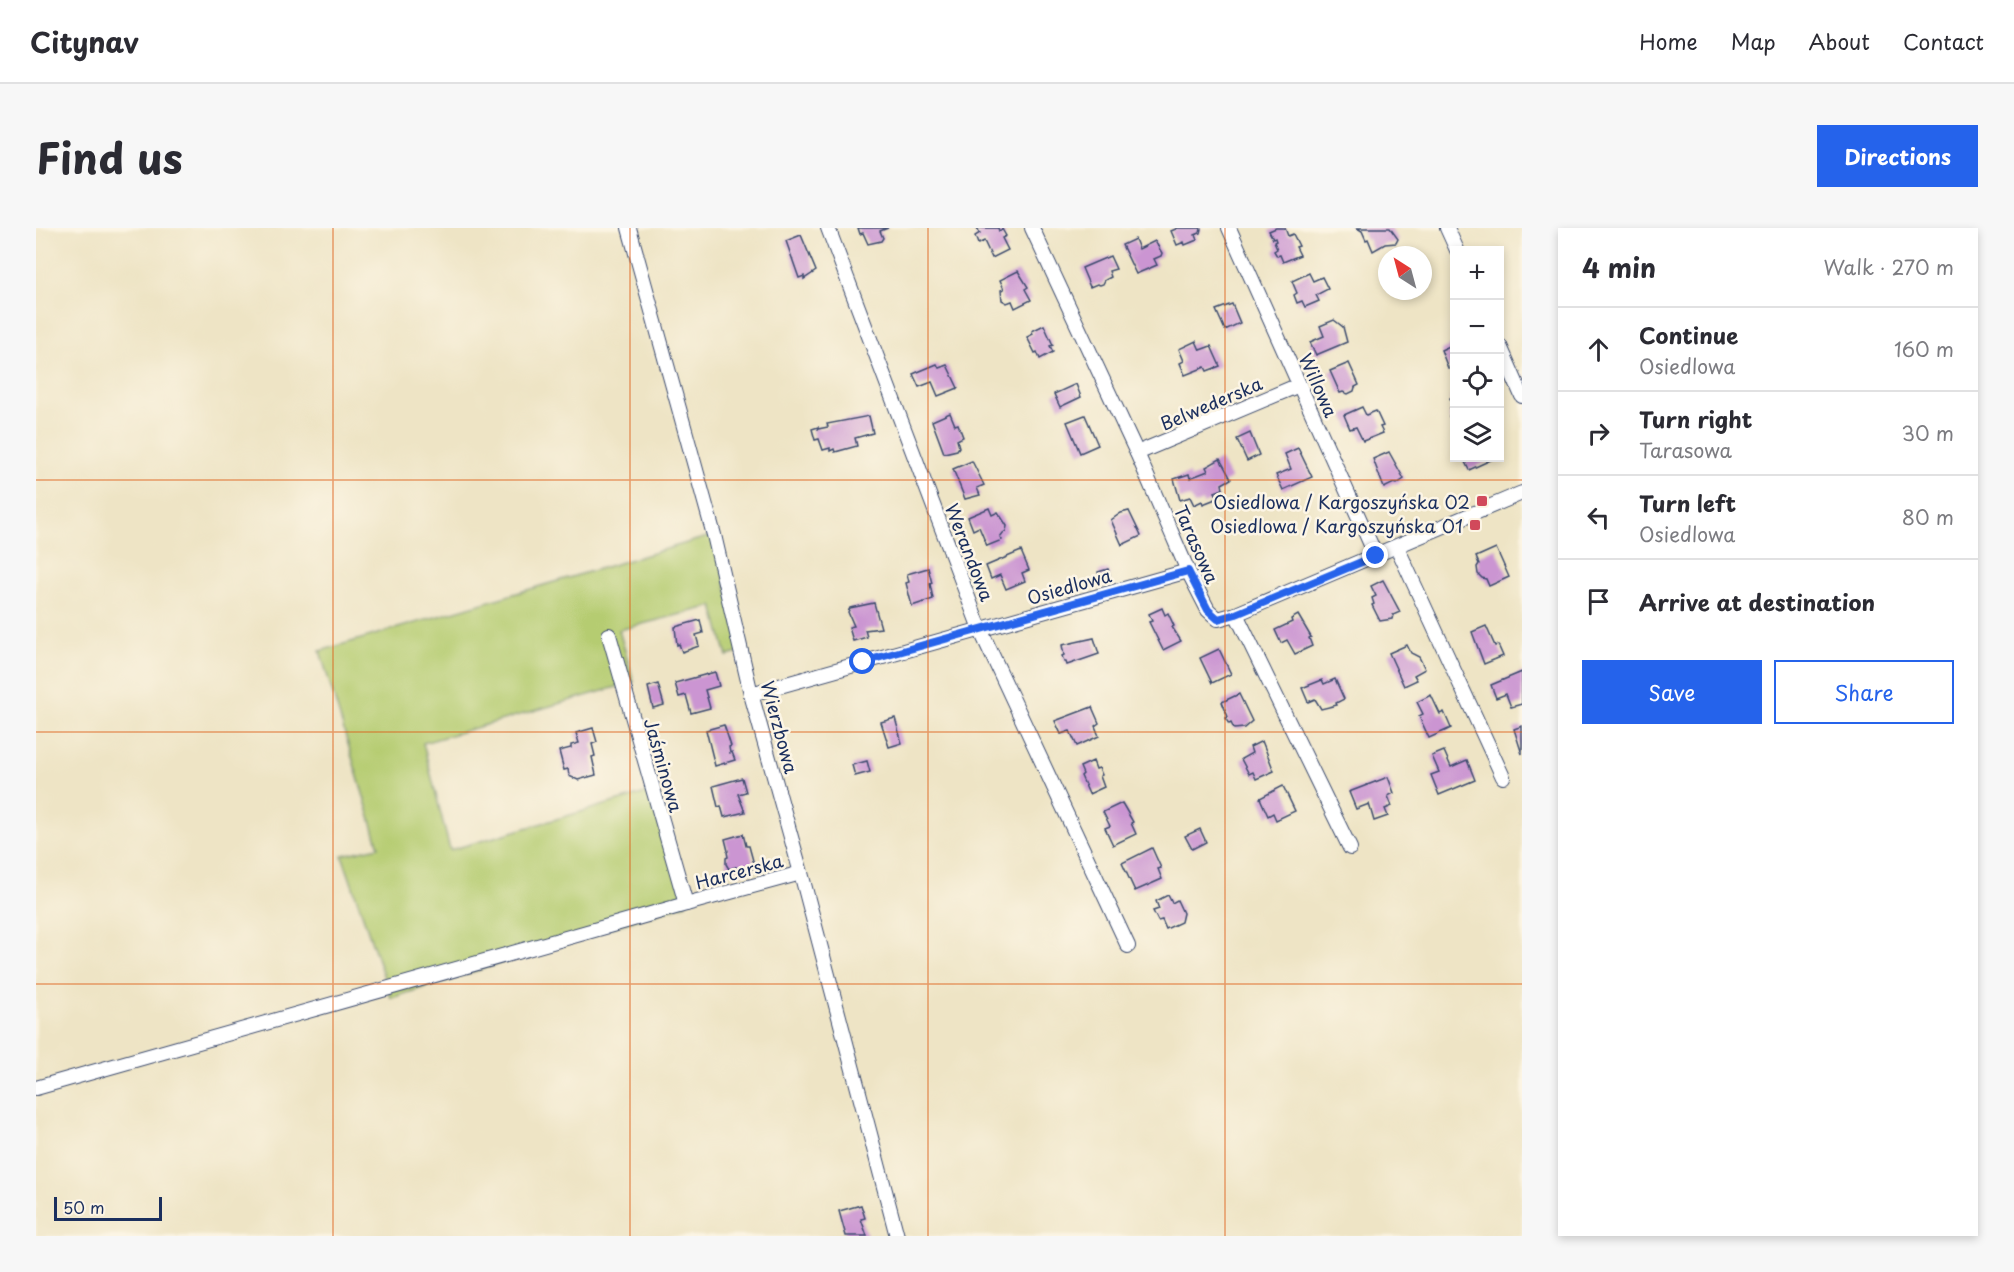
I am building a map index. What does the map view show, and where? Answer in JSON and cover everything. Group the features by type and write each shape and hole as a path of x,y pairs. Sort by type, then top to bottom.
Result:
{"street":[{"name":"Wierzbowa","path":"629,228 711,524 752,694 897,1236"},
{"name":"Werandowa","path":"828,228 980,630 1128,946"},
{"name":"Tarasowa","path":"1032,228 1137,453 1188,571 1208,610 1218,619 1236,614"},
{"name":"Willowa","path":"1229,228 1376,556"},
{"path":"1447,228 1455,246"},
{"path":"1504,354 1522,396"},
{"name":"Belwederska","path":"1137,453 1299,385"},
{"path":"1350,848 1236,614 1522,493"},
{"path":"1397,547 1503,777"},
{"name":"Osiedlowa","path":"752,694 1188,571"},
{"name":"Jaśminowa","path":"609,635 686,904"},
{"name":"Harcerska","path":"36,1088 801,873"}],"green space":[{"path":"714,535 742,652 727,656 713,606 619,630 634,682 423,743 450,850 653,791 686,904 391,998 342,855 379,847 320,651"}],"building":[{"path":"858,228 888,228 880,231 883,238 881,241 868,244"},
{"path":"977,228 998,228 999,231 1002,229 1006,236 1002,238 1008,250 992,258 984,241 978,244 975,236 980,233"},
{"path":"1178,228 1201,229 1200,233 1195,235 1197,240 1185,245 1184,242 1177,245 1171,231"},
{"path":"1285,228 1288,236 1293,234 1299,246 1296,247 1300,255 1283,262 1280,255 1277,256 1274,251 1277,249 1274,242 1276,241 1269,231"},
{"path":"1357,228 1390,228 1398,239 1396,243 1378,246 1373,251 1362,231"},
{"path":"801,235 816,271 804,279 804,276 799,278 786,241"},
{"path":"1135,239 1139,249 1155,241 1162,253 1154,259 1157,265 1136,274 1122,245"},
{"path":"1110,256 1116,269 1109,271 1111,277 1103,284 1090,287 1082,268"},
{"path":"1018,271 1028,287 1025,289 1031,300 1015,308 1012,301 1007,303 1002,300 1001,290 1004,289 1000,280"},
{"path":"1309,273 1313,281 1322,277 1328,289 1316,295 1319,301 1305,307 1302,301 1297,303 1294,295 1297,293 1292,281"},
{"path":"1232,304 1240,323 1225,330 1216,310"},
{"path":"1334,320 1343,327 1347,342 1316,355 1310,342 1324,336 1320,326"},
{"path":"1044,325 1053,345 1050,346 1053,352 1040,359 1027,337 1033,334 1032,331"},
{"path":"1196,341 1200,350 1211,346 1220,366 1207,371 1205,367 1185,375 1180,363 1184,361 1179,349"},
{"path":"1450,346 1450,367 1448,368 1441,350"},
{"path":"1349,363 1359,385 1348,394 1340,393 1330,371"},
{"path":"937,364 939,368 947,365 958,388 938,396 932,382 919,387 913,374"},
{"path":"1076,384 1081,397 1060,407 1054,394"},
{"path":"1362,407 1366,415 1376,411 1383,426 1380,427 1383,433 1363,441 1356,427 1350,429 1344,415"},
{"path":"950,413 963,437 957,440 959,447 957,450 944,453 932,421"},
{"path":"1085,415 1098,445 1080,453 1067,422"},
{"path":"869,416 873,433 855,438 857,446 835,452 834,449 830,451 830,448 823,450 819,439 815,440 812,429"},
{"path":"1250,433 1259,455 1247,461 1237,439"},
{"path":"1298,448 1312,477 1283,490 1276,475 1291,469 1285,454"},
{"path":"1389,452 1404,479 1384,488 1373,459"},
{"path":"1220,459 1231,479 1222,484 1223,489 1215,492 1218,498 1194,505 1190,497 1180,500 1174,479 1189,474 1190,478 1208,471 1206,467"},
{"path":"972,461 984,485 977,488 980,495 965,499 953,469"},
{"path":"1465,462 1486,462 1469,470"},
{"path":"989,508 992,515 998,512 1007,526 1006,531 1000,537 1002,540 987,546 979,527 973,530 968,517"},
{"path":"1129,511 1141,536 1122,545 1111,520"},
{"path":"1496,548 1509,577 1489,586 1486,579 1478,574 1479,564 1476,557"},
{"path":"1021,551 1029,570 1022,573 1025,581 1006,589 1000,575 991,579 986,566"},
{"path":"928,568 933,599 912,606 906,583 909,582 907,574"},
{"path":"1108,569 1110,575 1100,578 1098,572"},
{"path":"1383,580 1400,612 1393,615 1392,619 1380,621 1372,605 1374,604 1372,598 1376,596 1371,586"},
{"path":"874,603 881,628 865,630 867,637 853,641 849,627 854,626 848,612 850,608"},
{"path":"1162,608 1165,615 1168,613 1174,626 1172,627 1181,641 1163,650 1149,622 1152,621 1149,614"},
{"path":"1298,615 1311,637 1309,638 1312,646 1295,654 1287,640 1281,643 1275,630 1292,622 1291,619"},
{"path":"700,620 703,633 696,635 699,646 682,652 679,644 677,645 675,627"},
{"path":"1486,626 1495,646 1498,645 1503,656 1484,664 1472,632"},
{"path":"1094,638 1099,654 1067,665 1064,662 1062,645"},
{"path":"1407,645 1411,653 1419,657 1425,669 1414,675 1417,680 1404,686 1389,653"},
{"path":"1219,649 1231,674 1212,683 1200,658"},
{"path":"715,672 719,686 705,690 710,708 691,713 686,695 679,697 675,683"},
{"path":"1522,672 1522,704 1511,707 1506,694 1496,698 1491,685"},
{"path":"1335,679 1344,699 1336,703 1337,705 1321,709 1315,699 1308,702 1302,688 1322,680 1324,684"},
{"path":"658,684 664,705 653,708 648,687"},
{"path":"1239,694 1252,721 1244,728 1234,729 1227,721 1228,717 1222,702"},
{"path":"1431,695 1440,714 1444,712 1451,728 1429,738 1419,716 1423,714 1417,702"},
{"path":"1092,707 1099,723 1095,726 1099,736 1077,746 1070,731 1061,734 1055,721"},
{"path":"895,718 902,743 889,747 881,722"},
{"path":"724,725 731,746 729,747 730,753 732,752 735,760 715,766 706,730"},
{"path":"1522,726 1522,754 1514,729"},
{"path":"593,728 597,742 592,744 596,775 578,780 569,776 568,769 564,770 559,751 579,743 576,733"},
{"path":"1262,741 1274,771 1256,779 1253,772 1249,774 1241,759 1252,753 1250,747"},
{"path":"1444,751 1451,767 1467,760 1475,780 1439,795 1431,775 1439,772 1432,756"},
{"path":"867,761 870,772 855,776 852,765"},
{"path":"1093,761 1096,769 1099,768 1102,775 1100,776 1104,787 1089,794 1081,776 1083,774 1080,767"},
{"path":"1388,777 1394,793 1388,796 1392,806 1385,809 1388,816 1374,821 1369,804 1356,809 1349,792"},
{"path":"742,778 746,792 738,794 745,812 724,817 721,806 718,807 713,786"},
{"path":"1283,786 1295,811 1276,820 1273,813 1268,816 1260,798"},
{"path":"1122,803 1133,822 1131,823 1136,834 1113,845 1105,828 1110,826 1103,812"},
{"path":"1200,829 1206,842 1192,849 1185,836"},
{"path":"743,834 755,868 740,874 736,867 729,869 726,864 728,851 725,839"},
{"path":"1152,848 1161,868 1158,869 1162,879 1135,891 1122,863"},
{"path":"1168,895 1172,903 1177,900 1183,913 1181,922 1166,929 1162,920 1158,921 1153,911 1159,909 1156,901"},
{"path":"861,1205 865,1218 861,1219 867,1236 846,1236 839,1211"}],"place":[{"name":"Osiedlowa / Kargoszyńska 02","path":"1482,501"},
{"name":"Osiedlowa / Kargoszyńska 01","path":"1475,525"}],"route":[{"path":"863,662 1188,571 1208,610 1218,619 1236,614 1376,556"}]}
